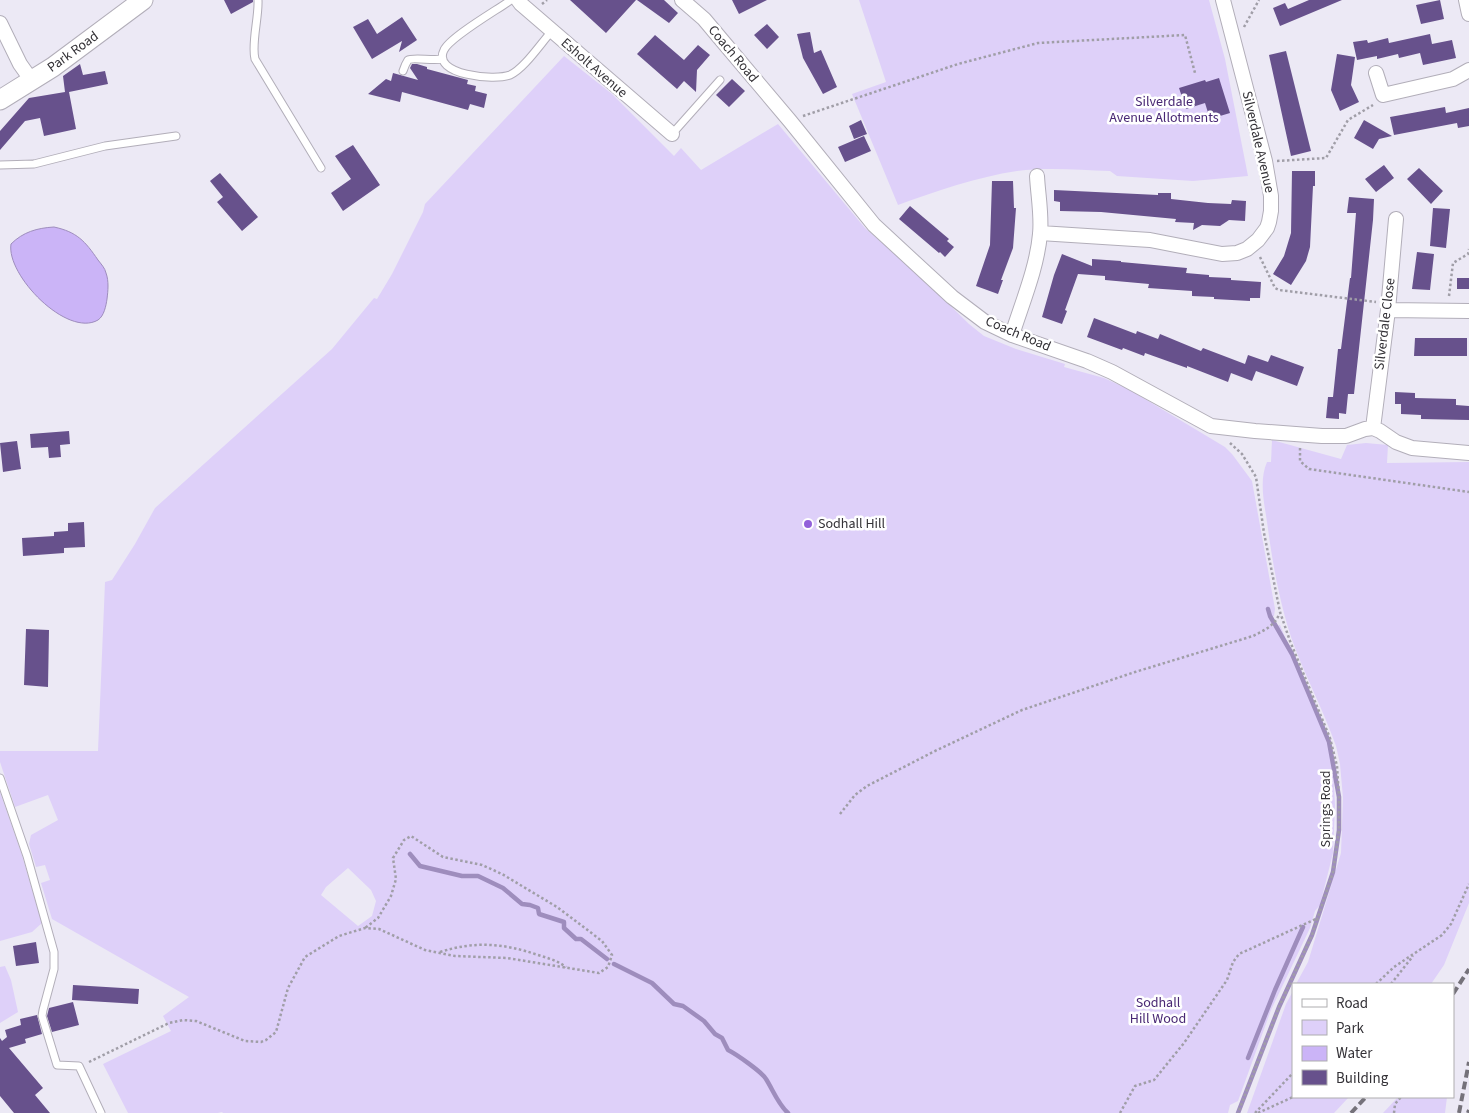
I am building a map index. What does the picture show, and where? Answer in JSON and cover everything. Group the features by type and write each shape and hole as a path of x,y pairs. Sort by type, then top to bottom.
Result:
{"main road":[{"name":"Park Road","path":"0,100 32,80 143,0"}],"street":[{"name":"Esholt Avenue","path":"518,0 672,134"},
{"name":"Coach Road","path":"682,0 704,19 790,121 874,226 952,297 985,322 1012,335 1104,368 1211,426 1255,431 1346,436 1372,428"},
{"name":"Silverdale Avenue","path":"1223,0 1270,188 1271,211 1266,228 1254,244"},
{"path":"1466,0 1469,14"},
{"path":"0,22 20,64 32,80"},
{"path":"1376,73 1383,95 1448,80 1469,70"},
{"path":"1012,335 1033,268 1040,233 1037,176"},
{"name":"Silverdale Close","path":"1372,428 1388,307 1396,219"},
{"path":"1040,233 1150,240 1222,254 1237,253 1254,244"},
{"path":"1388,307 1469,312"},
{"path":"1372,428 1380,430 1396,442 1412,448 1469,453"}],"lane":[{"path":"258,0 258,16 253,51 255,58 321,168"},
{"path":"511,0 444,48 442,59 450,69 490,78 509,75 518,70 552,31"},
{"path":"403,72 408,60 430,61 442,59"},
{"path":"672,134 720,80"},
{"path":"0,165 34,164 105,146 176,136"},
{"path":"0,778 27,856 54,952 54,969 42,1016 57,1065 79,1066 101,1113"}],"path":[{"path":"1235,44 1260,0"},
{"path":"790,121 958,64 1038,42 1185,35 1195,73"},
{"path":"1264,161 1326,158 1348,120 1374,104 1383,95"},
{"path":"1254,244 1275,288 1279,290 1388,307"},
{"path":"1447,311 1453,263 1468,254 1469,249"},
{"name":"Springs Road","path":"1211,426 1242,454 1256,477 1264,533 1280,612 1290,642 1330,738 1337,766 1339,797 1333,872 1312,935 1262,1050 1238,1113"},
{"path":"1300,434 1300,460 1309,469 1469,492"},
{"path":"840,814 855,795 867,786 1022,710 1135,672 1253,636 1269,627 1278,619 1280,612"},
{"path":"79,1066 175,1021 196,1021 245,1041 261,1042 266,1040 276,1032 288,988 305,957 339,936 365,928 378,918 391,896 396,879 393,858 404,840 411,836 443,856 482,865 502,874 557,907 602,941 612,955 608,967 599,973 507,958 455,956 425,950 379,930 365,928"},
{"path":"1377,983 1394,967 1442,936 1451,924 1469,884"},
{"path":"1120,1113 1135,1086 1154,1080 1184,1043 1227,980 1233,962 1239,954 1318,918"},
{"path":"438,952 471,945 499,944 553,960 567,968"},
{"path":"1392,983 1415,954"},
{"path":"1257,1113 1292,1073"},
{"path":"1257,1113 1292,1097"},
{"path":"1394,1113 1395,1104 1400,1098"}],"green space":[{"name":"Silverdale Avenue Allotments","path":"859,0 1209,0 1225,59 1248,176 1193,181 1117,176 1110,171 1040,169 1017,171 972,181 898,205 852,94 886,82"},
{"name":"Sodhall Hill Wood","path":"564,56 612,94 674,156 681,148 701,170 778,124 865,228 984,336 1016,349 1065,364 1064,367 1104,378 1130,390 1225,447 1232,454 1252,481 1275,609 1274,616 1270,618 1273,627 1280,625 1329,742 1333,765 1335,805 1333,853 1320,905 1315,911 1310,928 1271,1010 1238,1101 1230,1105 1228,1113 128,1113 103,1064 171,1031 163,1016 189,997 52,919 41,883 50,880 45,865 36,867 29,844 31,835 58,820 48,795 15,807 0,762 0,751 98,751 105,582 112,580 155,508 332,349 374,298 377,299 392,274 423,212 425,204","holes":["348,868 371,890 376,901 372,916 358,926 321,895 326,887"]},
{"path":"1272,440 1341,459 1347,445 1366,443 1388,445 1387,463 1469,462 1469,903 1444,965 1432,983 1297,983 1308,962 1341,853 1343,798 1340,764 1336,746 1291,637 1276,580 1263,491 1263,476 1267,462 1271,462"},
{"path":"0,792 21,852 42,923 32,932 0,941"},
{"path":"5,966 11,980 18,1012 0,1023 0,967"},
{"path":"1292,993 1292,1098 1348,1098 1334,1113 1247,1113 1286,1004"},
{"path":"1397,1098 1447,1098 1445,1113 1383,1113"}],"water":[{"path":"54,227 80,238 105,269 108,283 107,299 103,313 98,320 85,323 71,320 56,312 28,286 18,271 12,257 11,244 20,236 31,231"}],"building":[{"path":"224,0 253,0 253,2 231,14"},
{"path":"570,0 636,0 606,33"},
{"path":"637,0 664,0 678,13 669,23"},
{"path":"732,0 767,0 739,14"},
{"path":"1309,0 1342,0 1280,26 1273,8 1285,3 1288,9"},
{"path":"1440,0 1444,19 1421,24 1416,5"},
{"path":"402,17 417,40 399,52 402,41 372,59 353,27 368,19 377,34"},
{"path":"767,24 779,37 767,49 754,35"},
{"path":"810,32 814,53 821,50 837,87 823,94 803,58 797,34"},
{"path":"1430,34 1432,44 1452,40 1456,58 1423,65 1420,53 1399,58 1398,54 1377,59 1377,56 1357,60 1353,42 1367,40 1368,43 1388,38 1389,43"},
{"path":"655,35 684,60 698,45 710,55 697,70 696,92 684,81 677,89 637,54"},
{"path":"1286,51 1311,151 1291,156 1269,55"},
{"path":"1337,54 1355,57 1351,85 1359,102 1340,111 1331,90"},
{"path":"80,64 83,75 105,71 108,84 69,92 76,129 44,136 40,118 25,121 0,150 0,131 29,98 65,92 63,76"},
{"path":"412,64 468,80 467,84 476,86 475,91 487,94 484,108 470,104 468,110 402,92 400,102 368,94 386,79 391,81 393,73 418,80 410,68"},
{"path":"1219,78 1230,113 1210,119 1205,103 1186,109 1179,88"},
{"path":"732,79 745,91 729,107 716,95"},
{"path":"1445,107 1446,113 1469,108 1469,126 1458,128 1457,123 1394,135 1390,117"},
{"path":"861,120 867,134 854,139 849,126"},
{"path":"1364,120 1392,136 1379,139 1373,149 1354,138"},
{"path":"864,136 871,151 845,162 838,147"},
{"path":"353,145 380,185 343,211 331,193 351,179 335,156"},
{"path":"1384,165 1394,178 1376,192 1365,179"},
{"path":"1419,168 1443,191 1431,204 1407,179"},
{"path":"1292,171 1315,171 1315,186 1313,186 1310,247 1306,261 1291,285 1273,274 1284,256 1291,233"},
{"path":"220,173 258,217 242,231 217,202 223,197 210,181"},
{"path":"992,181 1013,181 1014,208 1016,208 1013,248 998,294 976,286 990,245"},
{"path":"1054,190 1158,195 1158,193 1171,193 1171,199 1208,203 1231,204 1232,200 1246,201 1245,221 1229,220 1220,226 1202,225 1193,230 1194,223 1175,222 1176,219 1101,212 1060,211 1060,202 1054,201"},
{"path":"1349,197 1374,199 1354,394 1348,394 1346,414 1339,413 1339,419 1326,418 1328,397 1333,397 1338,349 1341,349 1351,278 1356,213 1347,213"},
{"path":"910,206 949,239 947,241 954,247 945,257 899,219"},
{"path":"1433,208 1450,209 1446,248 1430,246"},
{"path":"1417,252 1434,254 1430,290 1412,289"},
{"path":"1062,254 1092,266 1092,259 1121,261 1187,268 1186,273 1231,278 1231,280 1261,282 1260,298 1250,298 1250,301 1214,299 1214,297 1192,296 1192,291 1148,288 1149,284 1105,280 1105,276 1078,274 1062,324 1042,317"},
{"path":"1457,278 1469,278 1469,289 1457,289"},
{"path":"1094,318 1136,334 1137,331 1158,339 1160,334 1201,351 1203,348 1245,364 1248,355 1268,362 1271,355 1304,367 1297,386 1256,371 1252,381 1231,373 1228,382 1187,366 1187,368 1145,353 1144,356 1123,348 1122,350 1087,337"},
{"path":"1415,338 1467,338 1467,356 1414,356"},
{"path":"1395,392 1415,393 1415,398 1456,399 1456,405 1469,406 1469,420 1421,419 1421,415 1401,414 1401,404 1395,404"},
{"path":"69,431 70,444 60,445 61,457 49,458 48,447 31,448 30,434"},
{"path":"17,441 21,469 3,472 0,443"},
{"path":"84,522 85,547 64,548 64,553 23,556 22,538 54,536 54,532 68,531 68,523"},
{"path":"26,629 49,630 48,687 24,685"},
{"path":"36,942 39,963 16,966 13,946"},
{"path":"73,985 139,989 138,1004 72,1000"},
{"path":"73,1002 79,1025 52,1032 47,1016 49,1008"},
{"path":"37,1015 42,1034 25,1039 26,1043 9,1048 43,1088 35,1095 50,1113 14,1113 0,1096 0,1038 2,1041 7,1037 5,1030 21,1025 20,1019"}],"waterway":[{"path":"1238,1113 1279,1007 1312,935 1333,872 1339,830 1339,797 1329,742 1292,654 1270,616 1268,609"},
{"path":"410,854 420,866 462,876 478,876 503,888 522,904 538,908 539,914 564,922 564,928 576,939 581,939 607,959"},
{"path":"1248,1058 1303,927"},
{"path":"614,964 652,983 674,1004 683,1006 704,1021 715,1034 722,1038 728,1050 749,1063 764,1076 778,1101 788,1113"}],"railway":[{"path":"1454,992 1469,969"},
{"path":"1459,1113 1469,1062"},
{"path":"1351,1113 1365,1098"}],"place":[{"name":"Sodhall Hill","path":"808,524"}]}
